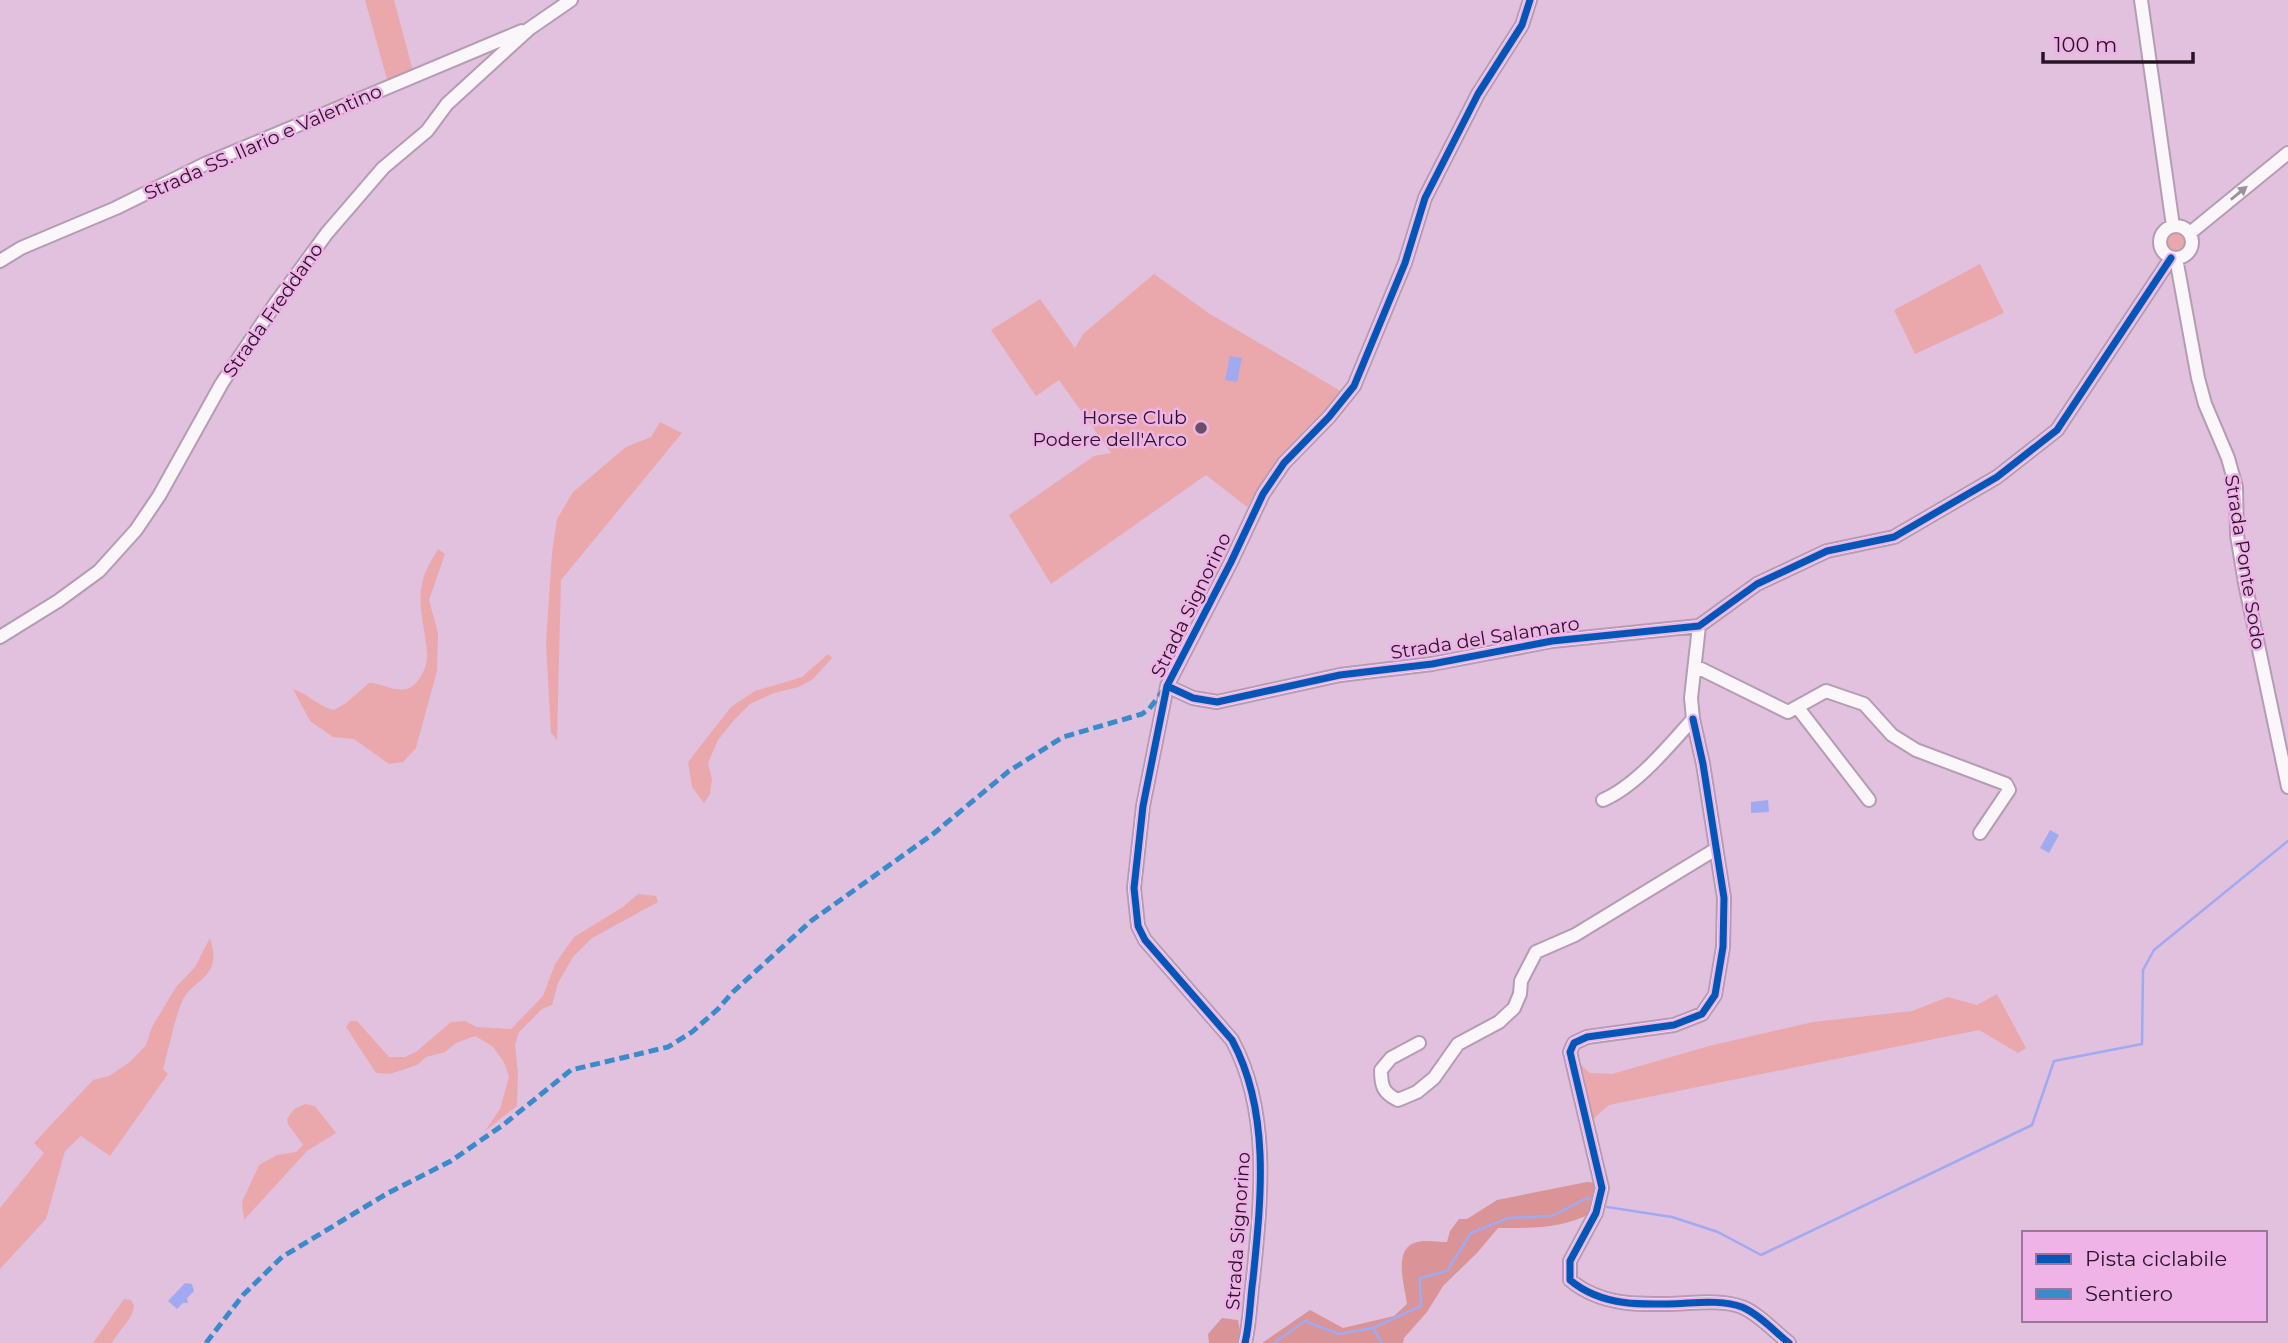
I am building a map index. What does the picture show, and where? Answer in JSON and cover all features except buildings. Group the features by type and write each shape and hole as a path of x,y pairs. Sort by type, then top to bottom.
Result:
{"street":[{"name":"Strada Freddano","path":"0,637 58,601 99,571 136,530 159,496 222,383 327,233 383,168 428,131 447,104 529,29 571,0"},
{"name":"Strada Signorino","path":"1245,1343 1257,1236 1260,1187 1259,1119 1242,1057 1232,1040 1145,940 1135,911 1134,888 1143,806 1167,686 1263,494 1284,463 1329,418 1354,386 1405,264 1424,198 1478,94 1522,25 1530,0"},
{"path":"2141,0 2173,226"},
{"name":"Strada SS. Ilario e Valentino","path":"0,261 21,248 116,208 205,164 529,29"},
{"path":"2190,233 2288,153"},
{"path":"1789,1343 1742,1307 1710,1302 1652,1305 1614,1301 1584,1293 1570,1280 1570,1261 1596,1213 1602,1188 1570,1052 1574,1044 1587,1037 1674,1025 1702,1014 1714,995 1723,947 1724,898 1691,698 1699,626 1757,584 1827,551 1894,537 1997,477 2057,430 2174,258 2186,255 2192,247 2190,233 2182,227 2173,226 2163,231 2159,241 2162,251 2174,258"},
{"name":"Strada Ponte Sodo","path":"2174,258 2202,391 2228,458 2236,487 2237,535 2245,583 2288,787"},
{"name":"Strada del Salamaro","path":"1167,686 1193,698 1217,702 1340,675 1432,664 1552,641 1699,626"},
{"path":"1695,666 1788,712 1826,691 1841,695 1864,704 1892,736 1916,750 2006,784 2009,790 1980,833"},
{"path":"1798,708 1869,800"},
{"path":"1603,800 1618,794 1668,747 1693,719"},
{"path":"1419,1043 1391,1058 1381,1070 1381,1084 1388,1095 1398,1100 1417,1092 1434,1077 1458,1045 1499,1022 1514,1007 1520,994 1521,981 1536,953 1575,935 1716,849"}],"shaded area":[{"path":"365,0 394,0 413,71 388,83"},
{"path":"2176,232 2183,235 2186,242 2183,249 2176,252 2169,249 2166,242 2169,235"},
{"path":"1980,264 2004,313 1915,354 1894,310"},
{"name":"Horse Club Podere dell'Arco","path":"1154,274 1210,314 1344,393 1278,460 1247,507 1206,475 1051,584 1009,515 1094,456 1111,453 1059,380 1036,396 991,330 1040,299 1075,348 1083,334"},
{"path":"660,422 682,433 561,580 557,740 551,733 546,643 557,519 573,492 626,447 651,437"},
{"path":"438,549 445,554 429,600 438,633 437,671 416,748 403,762 389,764 354,739 333,737 310,721 293,689 334,710 369,683 402,690 415,684 422,675 427,659 422,619 422,584 426,570"},
{"path":"828,654 832,658 813,679 799,687 774,693 750,704 735,719 718,740 708,763 712,779 710,794 704,803 692,787 688,762 731,707 755,691 802,677"},
{"path":"638,894 656,896 658,902 592,938 573,957 558,983 552,1005 542,1009 519,1032 515,1045 517,1106 485,1131 500,1109 509,1077 504,1062 492,1046 475,1036 456,1043 445,1052 426,1057 417,1065 390,1074 376,1073 346,1027 350,1021 357,1021 389,1057 405,1057 416,1052 451,1022 465,1021 477,1027 511,1029 543,996 555,964 574,937 623,907"},
{"path":"210,938 213,963 210,971 192,988 181,1004 163,1069 168,1074 110,1156 81,1136 65,1151 46,1219 0,1269 0,1208 44,1153 34,1143 93,1080 109,1076 130,1062 146,1045 152,1027 176,987 195,967"},
{"path":"1997,994 2026,1048 2018,1053 1979,1030 1609,1105 1592,1120 1577,1061 1590,1073 1612,1074 1709,1046 1813,1022 1912,1011 1948,997 1977,1005"},
{"path":"305,1104 315,1106 336,1133 307,1151 244,1220 242,1202 259,1165 277,1155 296,1152 303,1145 287,1119 294,1109"},
{"path":"1587,1182 1599,1183 1594,1212 1559,1225 1498,1228 1443,1286 1403,1343 1262,1343 1310,1310 1343,1328 1394,1316 1407,1304 1402,1261 1408,1247 1422,1241 1447,1242 1450,1231 1459,1219 1467,1219 1497,1200"},
{"path":"124,1299 131,1300 134,1305 126,1324 112,1343 93,1343"},
{"path":"1222,1318 1238,1320 1242,1343 1209,1343 1208,1334"}],"water":[{"path":"1230,356 1242,358 1237,382 1225,380"},
{"path":"1768,800 1769,812 1751,813 1751,802"},
{"path":"2050,830 2059,835 2049,853 2040,848"},
{"path":"185,1283 192,1284 194,1291 187,1298 188,1303 183,1303 177,1309 168,1301"}],"waterway":[{"path":"1607,1207 1672,1217 1718,1232 1761,1255 2032,1125 2054,1061 2142,1044 2143,970 2154,950 2288,841"},
{"path":"1373,1328 1421,1306 1420,1278 1447,1271 1471,1233 1508,1218 1552,1216 1587,1198 1590,1199"},
{"path":"1274,1343 1305,1321 1339,1334 1373,1328 1382,1343"}],"marked path":[{"path":"206,1343 243,1295 282,1257 388,1193 451,1161 503,1125 571,1070 668,1047 692,1032 811,921 933,834 1009,771 1063,737 1142,714 1163,691"}],"cycle path":[{"path":"1245,1343 1260,1188 1258,1126 1253,1097 1232,1040 1145,940 1138,926 1134,888 1143,806 1167,686 1263,494 1284,463 1329,417 1354,386 1405,263 1425,198 1478,94 1522,25 1530,0"},
{"path":"1167,686 1193,698 1217,702 1340,675 1432,664 1552,641 1699,626 1757,584 1827,551 1894,537 1997,477 2057,430 2171,258"},
{"path":"1693,719 1703,764 1724,898 1723,947 1715,995 1702,1014 1674,1025 1587,1037 1574,1043 1570,1052 1602,1188 1596,1213 1570,1261 1570,1280 1597,1296 1626,1303 1715,1302 1736,1305 1755,1314 1789,1343"}],"place":[{"name":"Horse Club Podere dell'Arco","path":"1201,428"}]}
